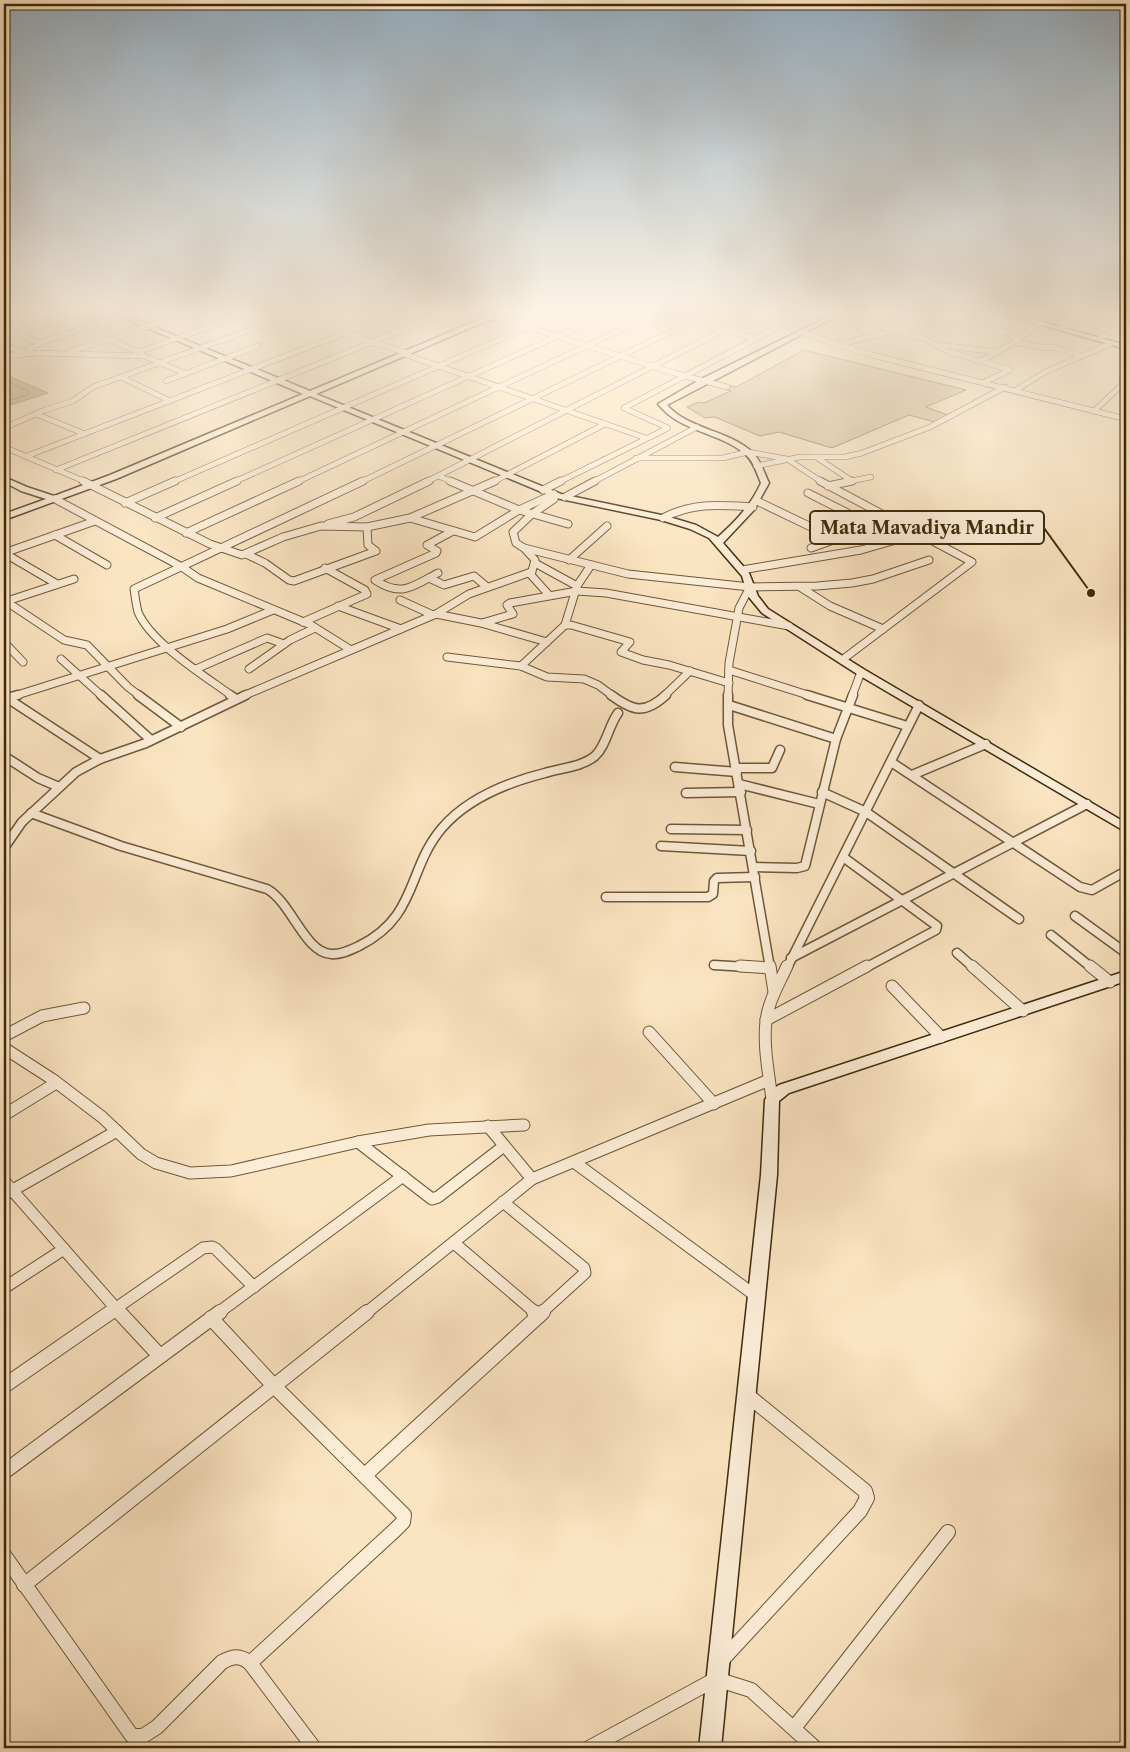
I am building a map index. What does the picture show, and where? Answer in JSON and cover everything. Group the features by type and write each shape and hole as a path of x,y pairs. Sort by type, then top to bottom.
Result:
{"street":[{"path":"4,428 73,401 80,396"},
{"path":"159,396 170,401"},
{"path":"27,456 184,396"},
{"path":"56,470 239,396"},
{"path":"4,517 92,485 306,396"},
{"path":"314,396 559,496 663,518 693,527 712,536 746,575 752,596 765,611 861,672 1126,828"},
{"path":"125,503 371,396"},
{"path":"155,518 428,396"},
{"path":"186,533 483,396"},
{"path":"525,396 646,438"},
{"path":"236,699 168,647 141,618 134,589 137,586 182,567 540,396"},
{"path":"4,447 92,485 186,533 239,555 246,554 283,537 354,517 594,396"},
{"path":"543,490 665,430 668,427 624,408 648,396"},
{"path":"677,396 662,404 665,409 748,452 787,459 828,486 972,562 842,660"},
{"path":"756,466 800,456 851,456 910,436 939,423 989,396"},
{"path":"1038,396 1126,419"},
{"path":"1094,410 1110,396"},
{"path":"36,414 85,434"},
{"path":"321,526 367,527 410,518 507,476 606,424"},
{"path":"410,518 453,531 478,536 519,510 559,496 697,427"},
{"path":"636,458 723,458 748,452"},
{"path":"718,542 746,518 765,483 748,452"},
{"path":"815,457 852,481"},
{"path":"438,476 519,510 568,524"},
{"path":"828,486 871,477"},
{"path":"4,479 24,489 55,499 205,581 303,622 351,650"},
{"path":"742,570 849,553 896,540 893,536 808,493"},
{"path":"549,595 532,577 531,572 535,563 534,557 516,543 513,532 532,514 559,496"},
{"path":"4,512 55,499"},
{"path":"663,518 681,508 695,505 755,504 811,527"},
{"path":"4,553 95,521"},
{"path":"569,560 607,526"},
{"path":"811,548 873,526"},
{"path":"246,554 265,563 292,581 376,550 368,545 367,527"},
{"path":"438,574 405,590 384,586 375,580 436,553 437,550 427,545 453,531"},
{"path":"55,535 107,565"},
{"path":"524,548 646,577 750,587 800,587 866,580 928,560"},
{"path":"4,553 57,584"},
{"path":"535,563 577,589"},
{"path":"521,666 565,625 577,589 591,565"},
{"path":"303,622 365,596 367,592 325,568"},
{"path":"4,848 22,822 60,786 76,772 100,759 151,740 236,699 435,615 463,597 531,572"},
{"path":"429,578 448,584 474,576 487,588"},
{"path":"5,601 74,578"},
{"path":"750,587 739,608 729,670 728,725 774,992"},
{"path":"800,587 834,609 883,629"},
{"path":"481,623 513,614 507,605 510,603 577,589 652,600 738,618 789,626"},
{"path":"400,600 435,615 481,623 547,642"},
{"path":"5,601 66,641 87,645 128,687 181,727"},
{"path":"338,606 401,629"},
{"path":"5,697 227,629 273,610"},
{"path":"565,625 627,640 630,642 621,650 643,660 690,671 729,683"},
{"path":"249,669 284,644 315,628"},
{"path":"196,669 267,638 284,644"},
{"path":"4,642 23,662"},
{"path":"447,657 521,666 547,677 568,677 591,682 626,706 635,709 646,708 656,704 690,671"},
{"path":"61,659 151,740"},
{"path":"729,670 847,709 907,726"},
{"path":"753,867 797,868 805,866 836,739 861,672"},
{"path":"5,697 100,759"},
{"path":"729,705 836,739"},
{"path":"710,1748 769,1175 772,1100 765,1042 766,1020 774,992 919,705"},
{"path":"31,813 144,853 271,891 288,908 305,939 316,949 330,954 348,951 368,942 396,916 406,901 431,843 451,819 484,797 514,783 582,762 595,755 609,726 618,713"},
{"path":"912,775 986,744"},
{"path":"675,766 737,770 772,768 780,750"},
{"path":"4,756 38,778 60,786"},
{"path":"891,762 1086,889 1099,888 1126,871"},
{"path":"686,793 740,788 819,804"},
{"path":"822,792 866,812 1019,919"},
{"path":"791,958 1087,804"},
{"path":"671,829 747,830"},
{"path":"661,846 751,851"},
{"path":"766,1020 936,930 935,922 843,857"},
{"path":"606,897 708,897 713,894 714,881 717,878 755,878"},
{"path":"1075,916 1126,954"},
{"path":"1051,935 1110,982"},
{"path":"957,953 1023,1010"},
{"path":"714,965 770,968"},
{"path":"772,1100 776,1094 784,1089 1126,976"},
{"path":"892,986 941,1038"},
{"path":"4,1036 42,1016 84,1008"},
{"path":"649,1032 714,1104"},
{"path":"5,1051 56,1082 117,1131 141,1154 156,1163 190,1173 231,1171 358,1142 429,1130 524,1125"},
{"path":"24,1585 532,1179 769,1080"},
{"path":"4,1114 56,1082"},
{"path":"488,1126 532,1179"},
{"path":"8,1193 117,1131"},
{"path":"358,1142 432,1198 438,1197 504,1146"},
{"path":"574,1162 756,1296"},
{"path":"4,1472 403,1176"},
{"path":"4,1181 8,1193 64,1249 160,1356"},
{"path":"365,1475 585,1273 584,1268 503,1202"},
{"path":"454,1243 539,1316"},
{"path":"4,1386 115,1308 208,1247 216,1248 254,1287"},
{"path":"4,1288 64,1249"},
{"path":"211,1318 274,1386 404,1515 403,1522 250,1663"},
{"path":"589,1748 717,1672 860,1511 867,1498 865,1491 746,1394"},
{"path":"794,1728 948,1532"},
{"path":"4,1555 132,1736 143,1736 157,1728 222,1662 231,1657 242,1656 250,1663 314,1748"},
{"path":"717,1672 751,1690 815,1748"}],"shaded area":[{"path":"720,396 952,396 926,407 948,415 935,422 909,415 832,448 779,432 760,436 715,417 705,418 687,407 699,402 704,403"}],"water":[{"path":"4,396 39,396 4,407"}],"place":[{"name":"Mata Mavadiya Mandir","path":"1091,593"}]}
